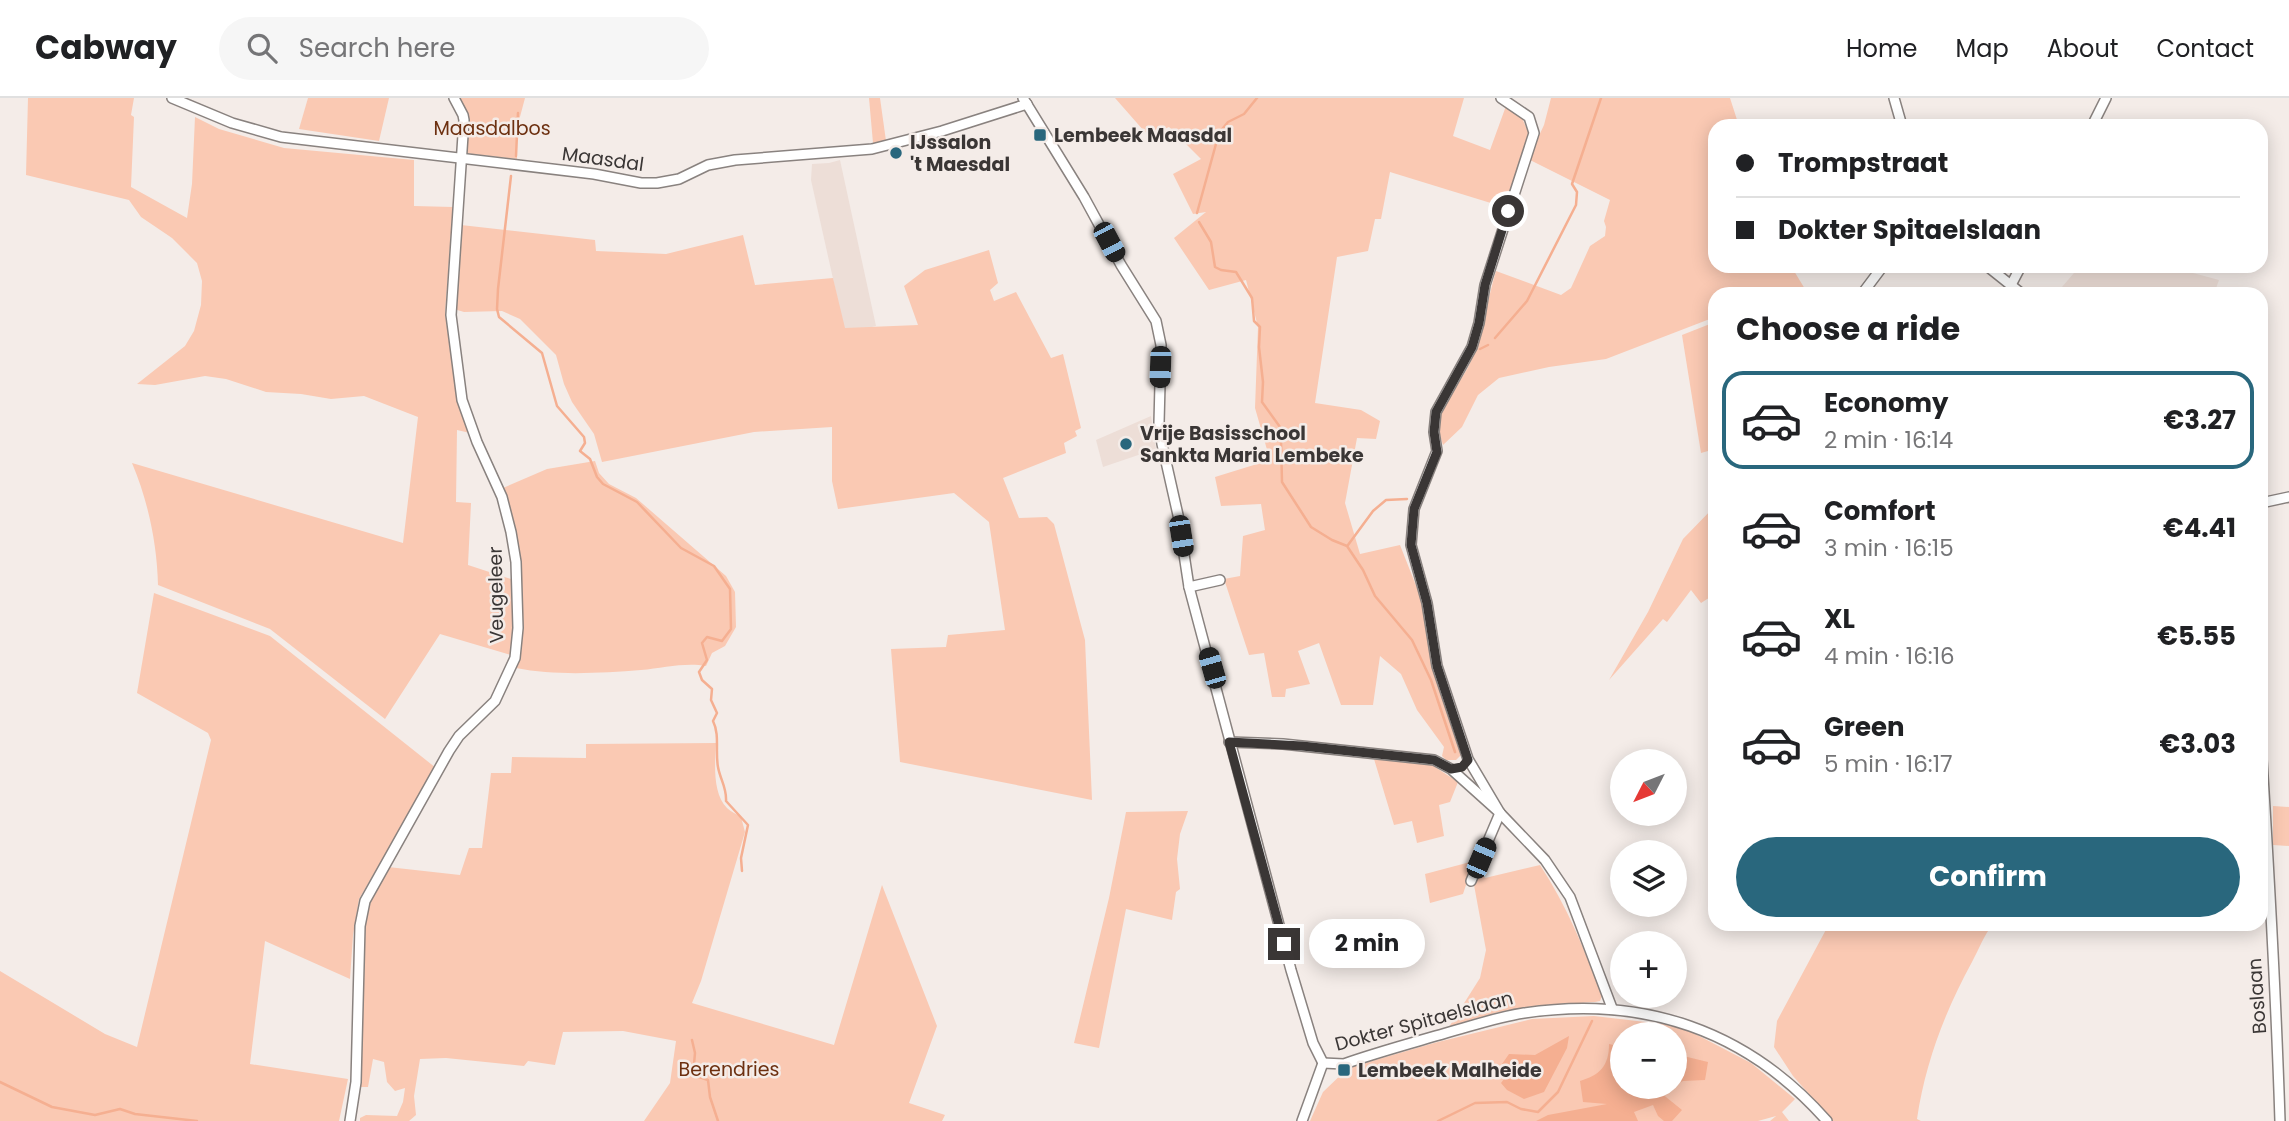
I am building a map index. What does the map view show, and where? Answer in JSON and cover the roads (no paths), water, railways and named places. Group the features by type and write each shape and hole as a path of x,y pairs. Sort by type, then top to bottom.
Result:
{"street":[{"name":"Maasdal","path":"172,98 232,122 281,137 594,174 641,183 679,179 708,165 735,160 872,149 942,131 1025,101"},
{"name":"Veugeleer","path":"350,1121 356,1082 360,926 365,901 449,751 495,701 514,658 518,628 516,562 512,532 502,497 477,442 462,400 452,315 464,115 454,98"},
{"path":"1500,813 1468,760 1437,666 1427,603 1411,545 1414,509 1437,452 1434,432 1436,412 1472,347 1485,285 1534,133 1530,117 1501,98"},
{"path":"1894,98 1900,119"},
{"path":"2096,119 2106,98"},
{"name":"Dokter Spitaelslaan","path":"1025,101 1156,321 1161,345 1159,423 1178,515 1189,587 1291,970 1323,1063 1344,1064 1481,1021 1522,1013 1612,1008 1676,1021 1724,1041 1783,1078 1810,1101 1827,1121"},
{"path":"1996,273 2013,287"},
{"path":"2011,285 2017,273"},
{"path":"2268,502 2289,497"},
{"path":"1189,587 1220,580"},
{"path":"1229,742 1294,745 1434,760 1451,769 1500,813 1545,860 1570,897 1610,1003"},
{"path":"1451,769 1462,767 1468,760"},
{"path":"1471,881 1500,813"},
{"name":"Boslaan","path":"2268,889 2276,998 2280,1121"},
{"path":"1302,1121 1323,1063"}],"waterway":[{"path":"1197,213 1219,133 1228,122 1244,114 1257,98"},
{"path":"1495,338 1527,301 1576,205 1577,192 1572,184 1601,98"},
{"path":"516,156 518,113"},
{"path":"511,176 498,289 499,317 542,353 557,406 584,437 585,443 580,451 590,459 597,477 603,484 637,502 681,548 714,566 730,589 731,629 722,641 707,637 702,643 707,660 699,672 702,680 712,689 711,700 717,713 713,721 717,761 726,801 748,825 741,858 742,871"},
{"path":"1199,222 1211,242 1215,267 1236,272 1252,298 1254,321 1260,327 1262,402 1280,427"},
{"path":"1480,349 1488,345"},
{"path":"1281,442 1282,482 1311,527 1347,546 1363,570 1375,596 1412,640 1431,680 1455,752"},
{"path":"1348,545 1373,511 1386,500 1407,499"},
{"path":"1438,1121 1475,1103 1507,1102 1521,1109 1538,1112 1558,1092 1592,1021"},
{"path":"692,1040 695,1053 693,1075 708,1080 718,1121"},
{"path":"0,1082 52,1107 95,1115 120,1109 135,1114 197,1121"}],"place":[{"name":"Lembeek Maasdal","path":"1040,135"},
{"name":"IJssalon 't Maesdal","path":"896,153"},
{"name":"Vrije Basisschool Sankta Maria Lembeke","path":"1126,444"},
{"name":"Lembeek Malheide","path":"1344,1070"}],"park label":[{"name":"Maasdalbos","path":"492,128"},
{"name":"Berendries","path":"729,1069"}]}
